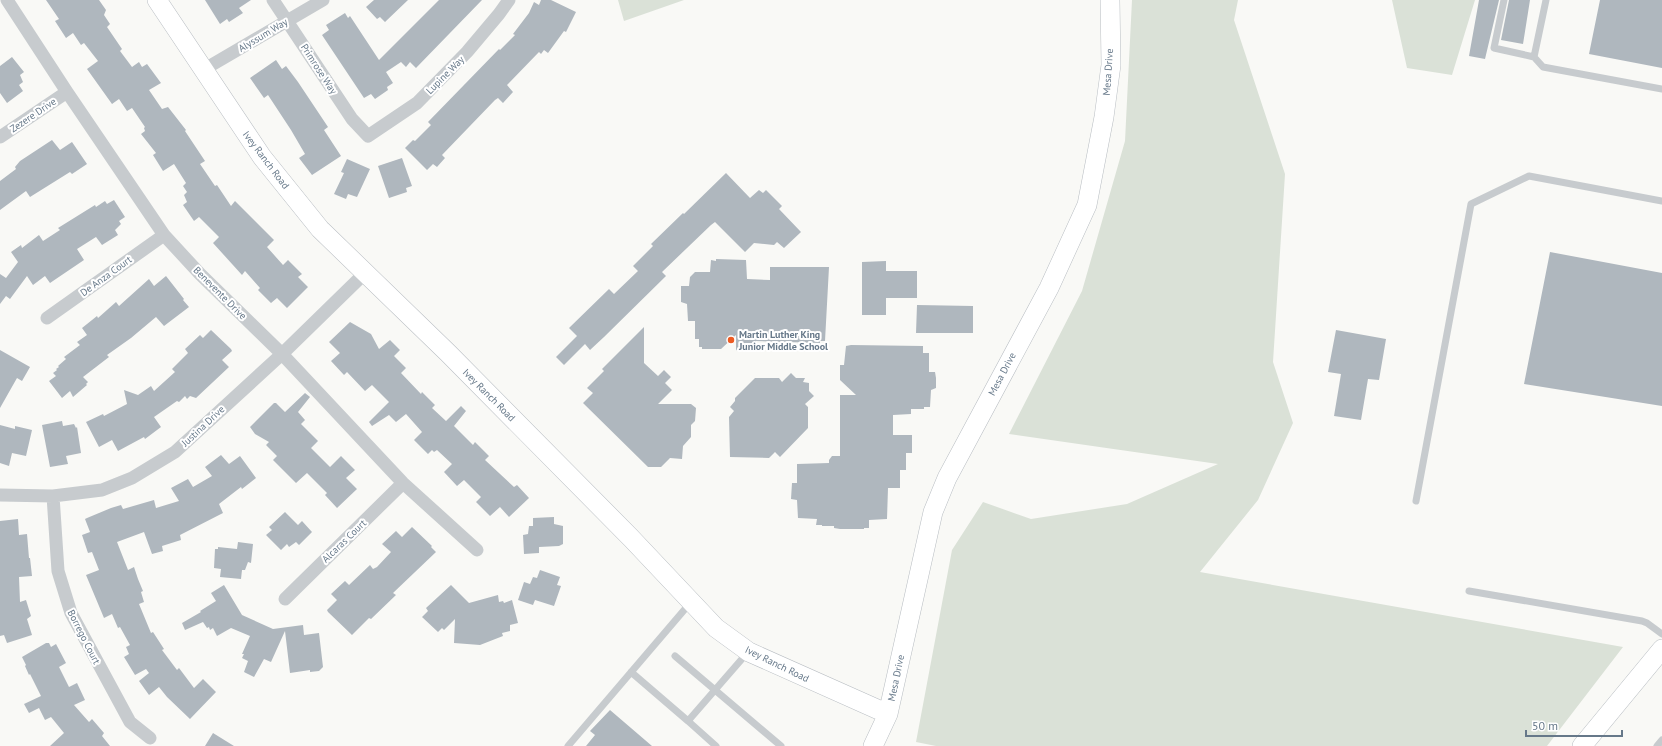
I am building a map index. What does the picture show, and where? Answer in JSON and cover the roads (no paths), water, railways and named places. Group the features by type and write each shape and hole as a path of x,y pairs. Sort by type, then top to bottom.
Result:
{"street":[{"name":"Benevente Drive","path":"7,0 67,92 164,234 200,274 282,354 403,483 477,550"},
{"name":"Ivey Ranch Road","path":"157,0 262,157 320,229 454,359 631,538 716,628 748,652 888,714"},
{"name":"Primrose Way","path":"273,0 352,119 368,136"},
{"name":"Alyssum Way","path":"203,70 323,0"},
{"name":"Lupine Way","path":"368,136 417,102 467,52 509,0"},
{"name":"Mesa Drive","path":"873,746 888,714 933,512 947,478 1049,288 1087,205 1104,117 1111,65 1110,0"},
{"name":"Zezere Drive","path":"0,137 67,92"},
{"name":"De Anza Court","path":"47,318 164,234"},
{"name":"Justina Drive","path":"0,495 53,496 102,490 132,478 175,452 282,354 365,273"},
{"name":"Alcaras Court","path":"285,599 403,483"},
{"name":"Borrego Court","path":"53,496 58,571 71,613 130,722 150,738"},
{"path":"1582,746 1662,649"}],"lane":[{"path":"1504,0 1494,48 1534,57 1543,67 1662,89"},
{"path":"1534,57 1546,0"},
{"path":"1416,501 1471,204 1529,176 1662,201"},
{"path":"1469,591 1642,621 1662,634"},
{"path":"568,746 691,602"},
{"path":"688,721 748,652"},
{"path":"675,656 781,746"},
{"path":"631,672 716,746"},
{"path":"1657,746 1662,740"}],"place":[{"name":"Martin Luther King Junior Middle School","path":"731,340"}]}
